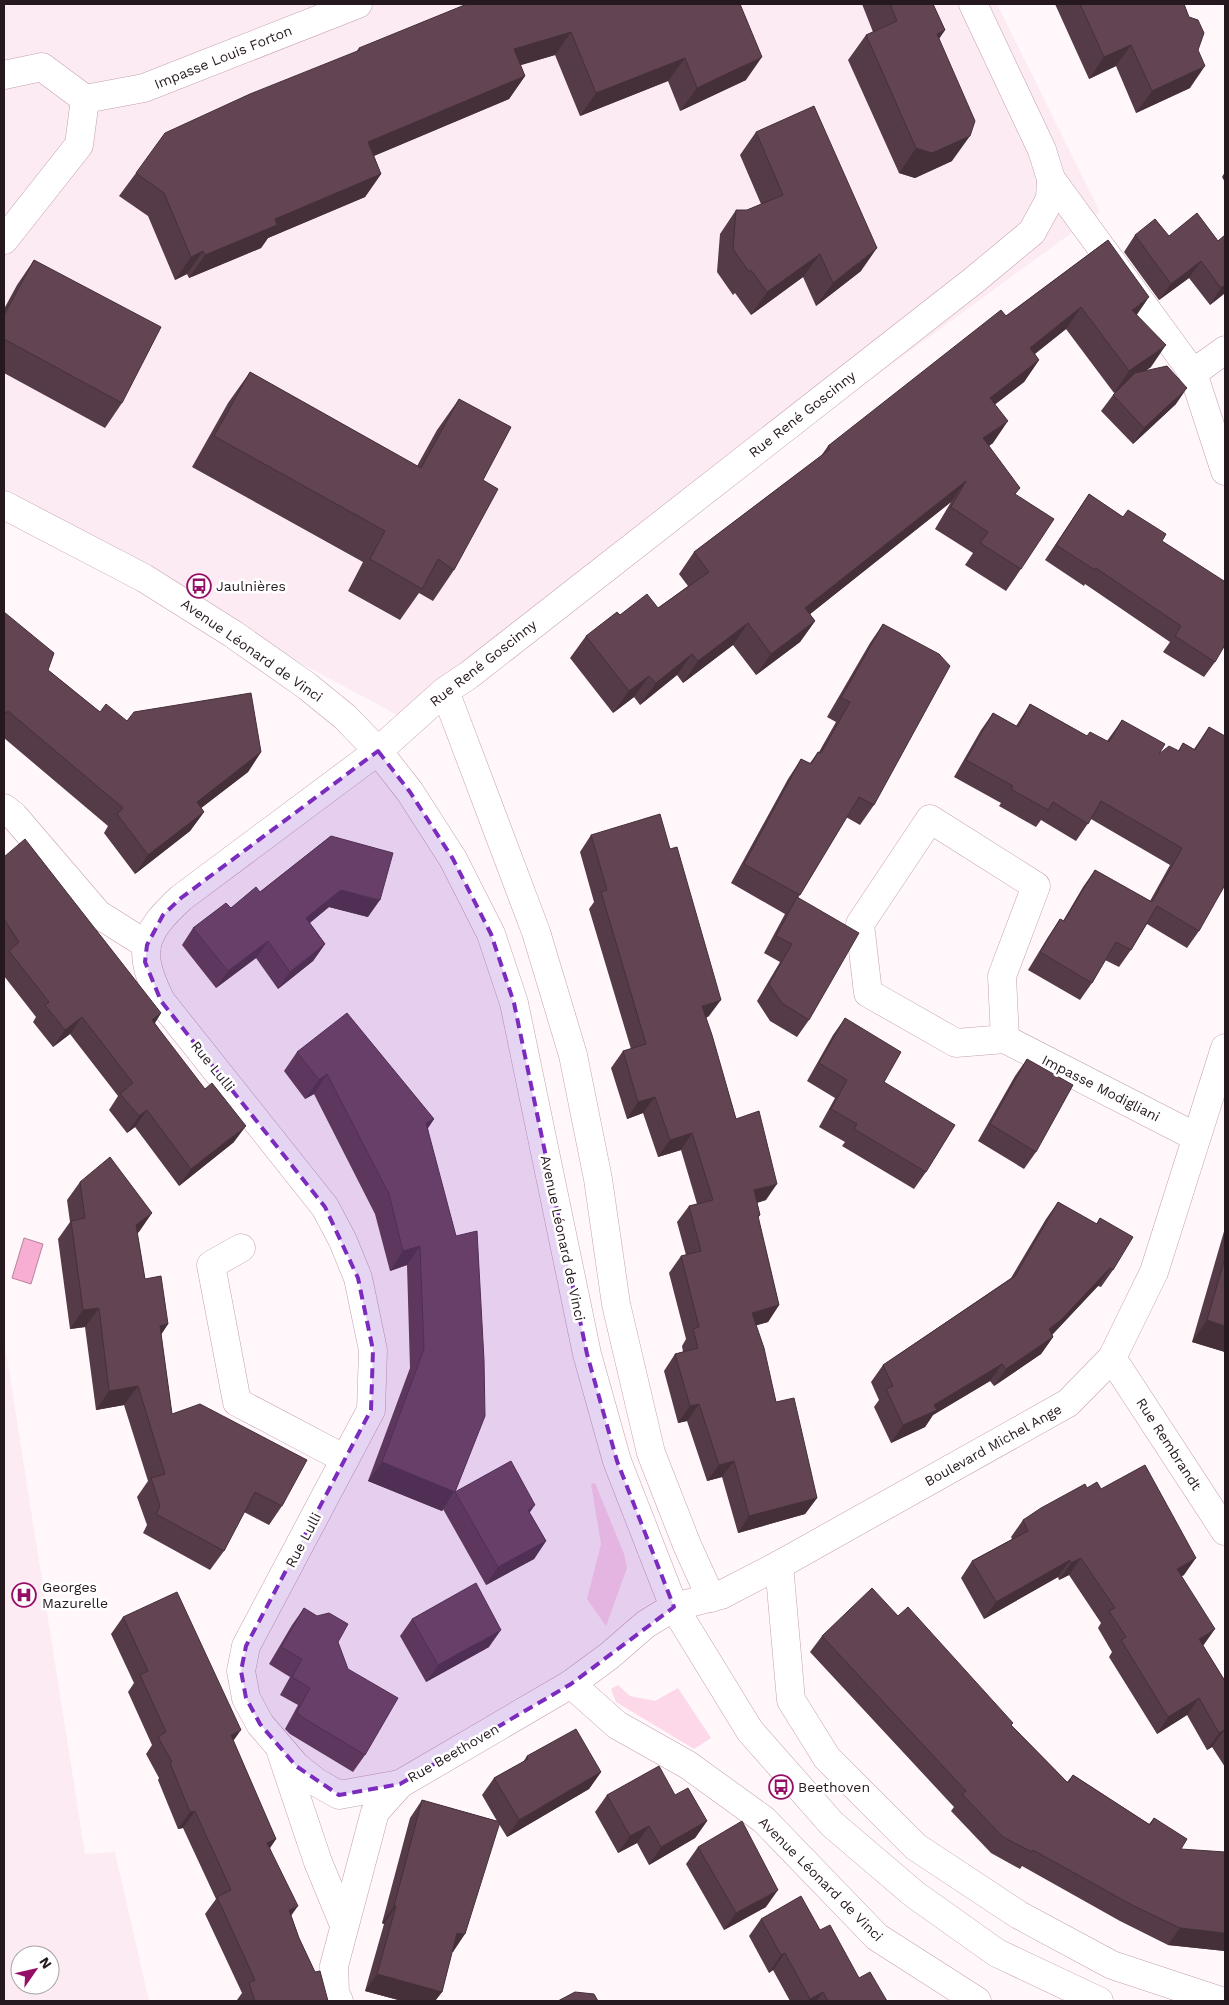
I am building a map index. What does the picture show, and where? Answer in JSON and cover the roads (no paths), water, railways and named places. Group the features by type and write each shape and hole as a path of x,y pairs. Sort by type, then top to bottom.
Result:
{"street":[{"name":"Impasse Louis Forton","path":"85,99 144,88 358,4"},
{"name":"Rue René Goscinny","path":"378,751 445,691 485,663 973,281 1032,232 1050,199 1051,179 1042,150 973,4"},
{"path":"4,75 42,67 85,99 79,145 4,240"},
{"path":"1051,179 1193,373 1225,471"},
{"path":"1193,373 1225,350"},
{"name":"Avenue Léonard de Vinci","path":"4,505 144,578 233,634 307,686 345,717 378,751 410,792 453,859 491,934 514,1003 587,1354 617,1461 674,1606 750,1731 832,1824 914,1894 997,1952 1099,2001"},
{"path":"445,691 536,932 573,1055 598,1179 616,1304 650,1452 687,1545 711,1598"},
{"name":"Rue Lulli","path":"378,751 181,898 163,915 152,931 147,945 145,962 161,1001 325,1207 343,1241 358,1278 373,1350 371,1410 246,1646 241,1671 246,1698 260,1724 296,1766 316,1782 339,1795 400,1784"},
{"path":"4,808 14,816 98,914 147,945"},
{"path":"930,819 1036,886 1002,976 1005,1039 956,1043 868,993 860,924 930,819"},
{"name":"Impasse Modigliani","path":"1005,1039 1196,1137"},
{"name":"Boulevard Michel Ange","path":"674,1606 711,1598 779,1566 1068,1403 1112,1358 1154,1272 1196,1137 1210,1101 1225,1048"},
{"path":"242,1248 210,1265 237,1402 345,1459"},
{"name":"Rue Rembrandt","path":"1112,1358 1225,1531"},
{"path":"779,1566 791,1700 827,1758 916,1847 1019,1915 1112,1965 1221,2001"},
{"name":"Rue Beethoven","path":"339,2001 336,1993 334,1966 375,1812 400,1784 571,1684 610,1656 646,1624 674,1606"},
{"name":"Avenue Léonard de Vinci","path":"571,1684 617,1726 688,1765 764,1820 877,1937 977,2001"},
{"path":"280,1748 318,1862 344,1925"}],"place":[{"name":"Jaulnières","path":"199,586"},
{"name":"Georges Mazurelle","path":"24,1595"},
{"name":"Beethoven","path":"781,1787"}]}
